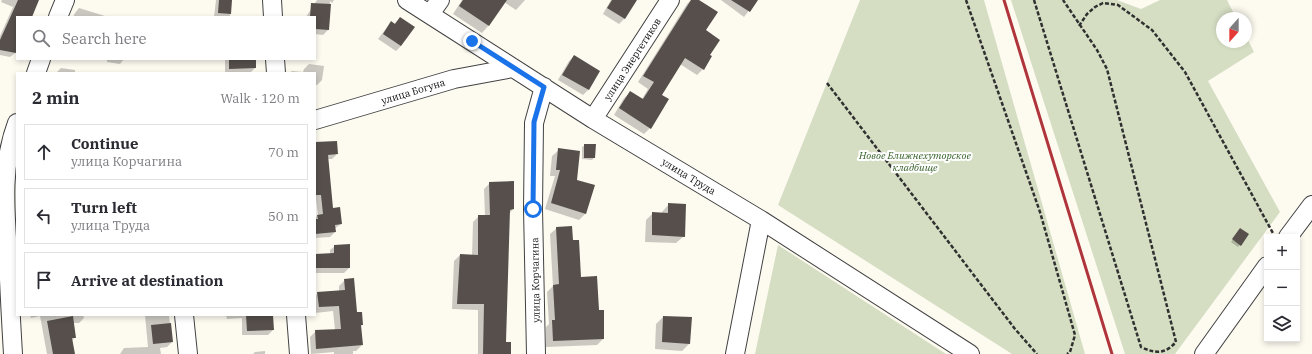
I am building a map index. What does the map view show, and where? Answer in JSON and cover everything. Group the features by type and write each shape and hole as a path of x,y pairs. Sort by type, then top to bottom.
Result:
{"street":[{"path":"58,16 66,0"},
{"path":"272,0 272,16"},
{"name":"улица Труда","path":"407,0 435,7 513,68 761,220 970,354"},
{"name":"улица Энергетиков","path":"594,119 670,0"},
{"path":"36,72 42,60"},
{"path":"275,60 276,72"},
{"name":"улица Богуна","path":"316,120 454,79 513,68"},
{"name":"улица Корчагина","path":"536,354 533,209 534,122 544,87"},
{"path":"12,132 5,174 5,207 13,354"},
{"path":"1290,234 1312,206"},
{"path":"735,354 761,220"},
{"path":"1204,354 1264,270"},
{"path":"184,316 188,354"},
{"path":"296,316 299,354"}],"path":[{"path":"966,0 1040,212 1075,335 1070,352 1067,354"},
{"path":"1034,0 1141,347 1152,353 1161,352 1170,349 1176,342 1107,69 1097,50 1063,0"},
{"path":"1080,26 1087,14 1095,7 1104,3 1118,5 1152,30 1185,72 1273,234"},
{"path":"827,82 1015,329 1036,354"}],"green space":[{"name":"Новое Ближнехуторское кладбище","path":"860,0 984,0 1085,354 1012,354 778,205"},
{"path":"1011,0 1117,0 1141,9 1160,0 1227,0 1233,12 1216,12 1216,48 1252,48 1254,52 1208,81 1280,212 1175,354 1125,354"},
{"path":"778,245 946,354 755,354"}],"building":[{"path":"18,0 39,0 32,16 16,16 16,53 0,50 0,40"},
{"path":"219,0 232,0 231,14 218,13"},
{"path":"463,0 507,0 489,26 459,6"},
{"path":"612,0 637,0 625,19 607,8"},
{"path":"691,0 699,0 718,12 706,30 720,40 710,55 712,56 704,70 685,58 662,95 669,99 651,129 619,108 630,91 643,99 654,82 643,76"},
{"path":"731,0 758,0 750,12"},
{"path":"311,3 331,4 329,30 316,29 316,16 310,16"},
{"path":"400,17 415,27 401,46 383,34 391,21 395,24"},
{"path":"574,55 600,71 589,90 562,75"},
{"path":"229,60 256,60 256,68 229,69"},
{"path":"337,141 338,154 328,155 333,208 340,207 342,224 335,225 336,232 316,234 316,219 318,219 317,215 323,214 321,195 316,195 316,142"},
{"path":"584,144 596,144 595,158 584,158"},
{"path":"558,148 580,151 577,180 595,185 586,214 551,203 560,170 556,170"},
{"path":"514,181 514,209 510,210 506,342 511,342 511,354 483,354 484,304 457,304 460,254 478,255 478,215 490,215 489,182"},
{"path":"668,203 686,204 685,237 652,235 652,212 668,213"},
{"path":"572,226 573,240 579,240 581,277 597,276 599,310 604,310 604,339 553,341 552,320 555,320 553,285 559,284 556,227"},
{"path":"1240,228 1249,234 1241,246 1232,239"},
{"path":"350,244 350,268 316,268 316,254 334,253 334,245"},
{"path":"354,278 357,312 362,312 363,325 361,325 363,345 316,349 315,330 341,329 339,306 319,307 317,292 345,290 344,279"},
{"path":"73,316 76,338 72,338 75,354 53,354 47,321"},
{"path":"246,316 273,316 274,330 247,331"},
{"path":"663,316 692,317 690,344 662,342"},
{"path":"171,323 173,342 153,344 151,325"}],"railway":[{"path":"1004,0 1112,354"}],"route":[{"path":"472,41 544,87 534,122 533,209"}]}
